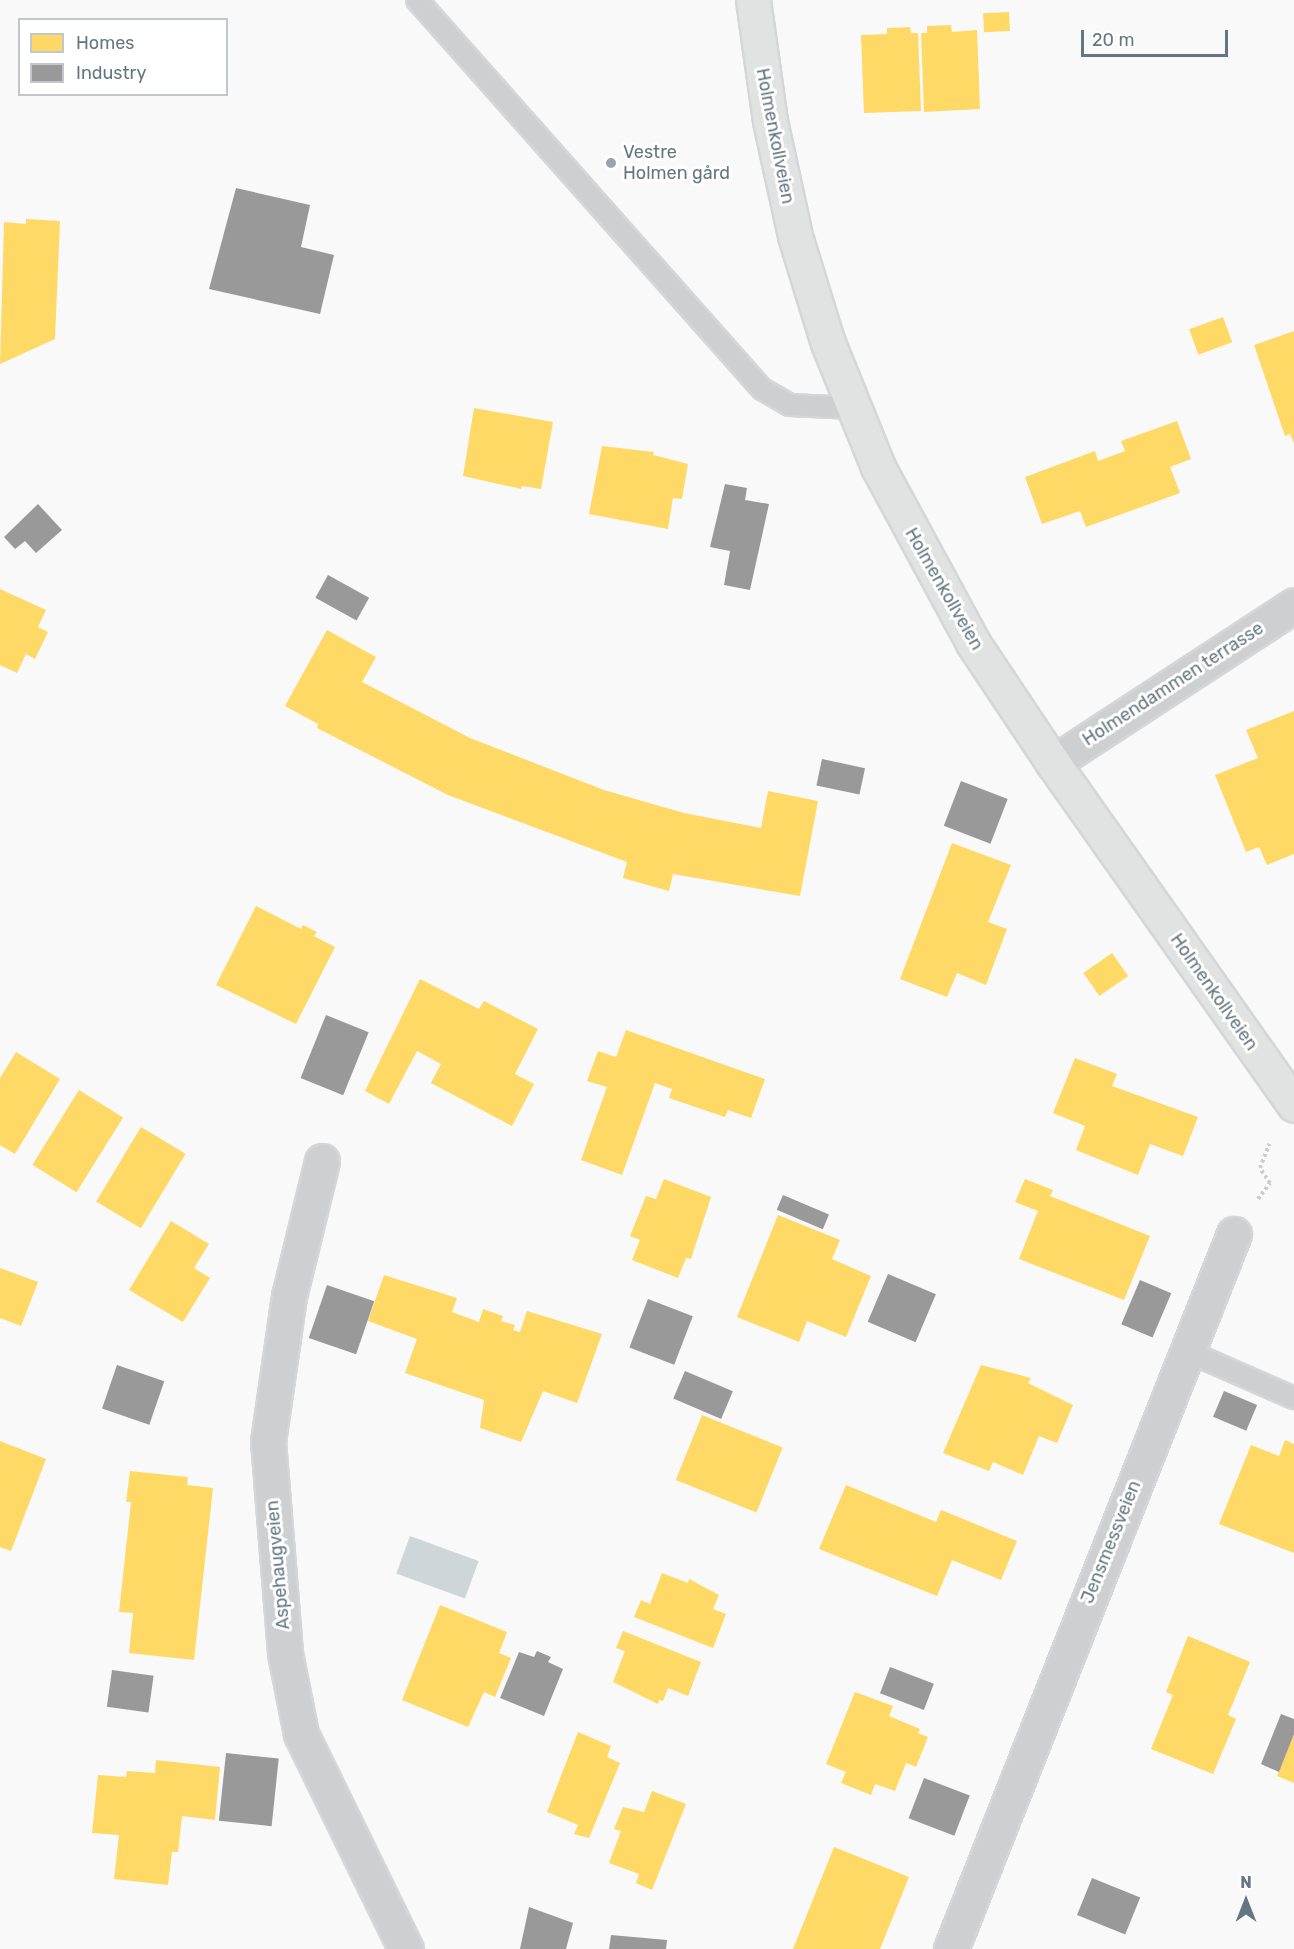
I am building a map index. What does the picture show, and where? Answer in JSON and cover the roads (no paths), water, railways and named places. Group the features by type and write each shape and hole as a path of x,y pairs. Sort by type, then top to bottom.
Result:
{"main road":[{"name":"Holmenkollveien","path":"753,0 770,121 795,236 853,408 878,467 932,573 1053,764 1294,1104"}],"street":[{"name":"Holmendammen terrasse","path":"1053,764 1294,605"},
{"name":"Aspehaugveien","path":"322,1161 289,1296 268,1441 285,1653 301,1734 406,1949"},
{"name":"Jensmessveien","path":"951,1949 1234,1234"}],"lane":[{"path":"417,0 762,389 790,405 853,408"},
{"path":"1189,1352 1294,1398"}],"place":[{"name":"Vestre Holmen gård","path":"611,163"}]}
